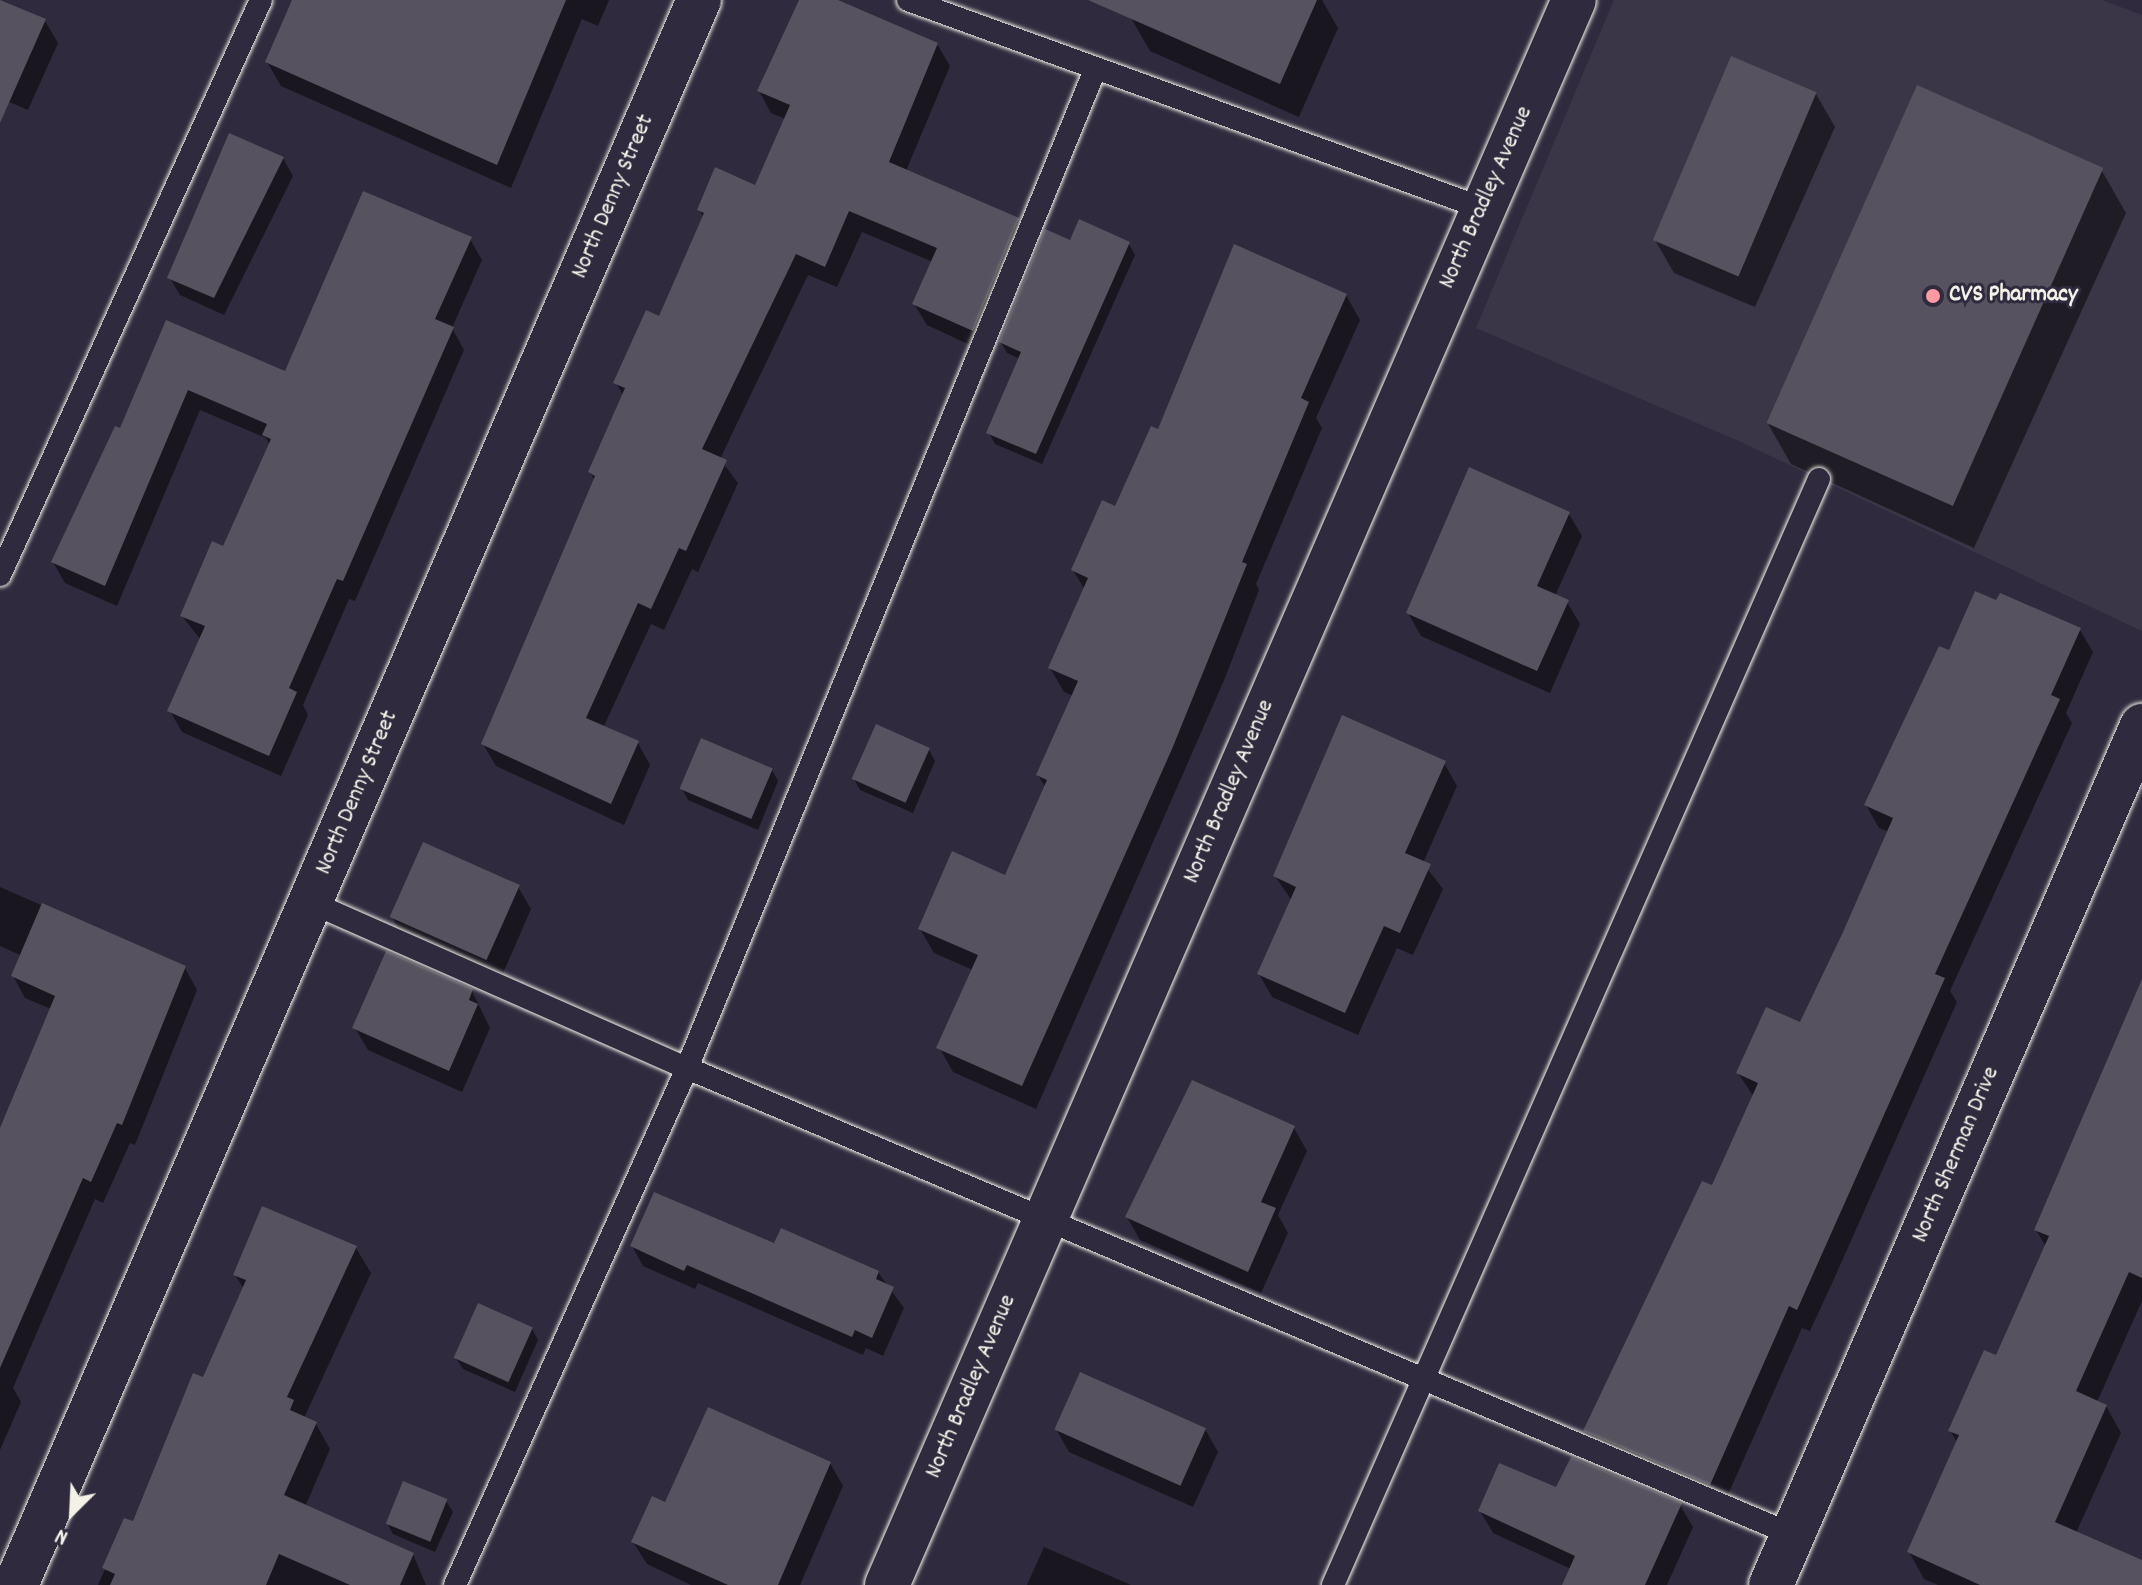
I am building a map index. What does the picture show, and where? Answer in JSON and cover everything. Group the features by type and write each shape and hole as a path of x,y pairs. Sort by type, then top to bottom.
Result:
{"street":[{"name":"North Denny Street","path":"16,1585 699,0"},
{"name":"North Bradley Avenue","path":"887,1585 1574,0"},
{"name":"North Sherman Drive","path":"1782,1582 1793,1535 2142,726"}],"lane":[{"path":"0,575 261,0"},
{"path":"908,0 1094,72 1482,208"},
{"path":"455,1585 687,1068 1094,72"},
{"path":"1333,1585 1819,479"},
{"path":"310,902 687,1068 1793,1535"}],"shaded area":[{"path":"1614,0 2102,0 2142,15 2142,631 1741,442 1476,328"}],"building":[{"path":"0,0 46,19 0,123"},
{"path":"292,0 566,0 497,165 265,62"},
{"path":"799,0 838,0 938,43 889,162 1019,218 973,331 912,304 937,248 849,211 825,267 796,254 702,449 727,460 686,551 679,548 651,609 638,603 586,718 639,741 611,804 481,744 595,476 588,472 625,388 613,383 646,310 659,316 704,213 697,210 715,167 755,185 790,105 757,91"},
{"path":"1088,0 1317,0 1280,84"},
{"path":"1731,56 1817,92 1738,276 1653,240"},
{"name":"CVS Pharmacy","path":"1917,85 2103,168 1953,506 1767,423"},
{"path":"229,133 284,157 214,298 167,278"},
{"path":"363,191 472,237 435,319 454,327 343,581 337,579 289,688 297,692 269,756 167,711 205,626 180,616 212,541 223,546 271,439 262,435 267,424 188,390 105,586 51,562 115,426 120,428 166,320 285,371"},
{"path":"1079,219 1130,242 1036,454 986,433 1021,352 999,342 1045,229 1070,240"},
{"path":"1234,244 1347,294 1301,398 1309,402 1242,562 1247,564 1172,749 1022,1086 936,1048 978,955 918,929 952,851 1005,875 1047,780 1036,775 1078,681 1048,668 1088,578 1071,570 1102,500 1115,506 1151,426 1158,429"},
{"path":"1469,467 1570,512 1537,586 1569,600 1537,671 1406,613"},
{"path":"1975,591 1996,600 2000,593 2081,628 2051,695 2060,699 1935,974 1945,978 1797,1310 1789,1306 1710,1485 1583,1431 1702,1181 1712,1185 1758,1083 1736,1073 1766,1007 1800,1022 1843,932 1893,818 1864,805 1939,646 1949,650"},
{"path":"1342,715 1446,761 1405,853 1431,864 1400,933 1384,926 1345,1013 1257,974 1296,887 1273,876"},
{"path":"876,724 930,748 905,803 852,779"},
{"path":"701,738 773,768 751,819 680,789"},
{"path":"423,842 520,885 486,960 390,917"},
{"path":"42,903 186,966 122,1125 117,1123 91,1182 83,1178 0,1368 0,1128 55,996 11,976"},
{"path":"386,951 473,989 469,1000 478,1004 449,1071 352,1028"},
{"path":"2142,979 2142,1278 2129,1272 2076,1391 2107,1405 2055,1522 2142,1560 2142,1585 1980,1585 1907,1552 1959,1435 1948,1431 1984,1350 1996,1355 2049,1236 2034,1230"},
{"path":"1192,1080 1295,1126 1261,1202 1276,1208 1248,1272 1125,1217"},
{"path":"654,1192 774,1243 781,1228 879,1271 876,1279 894,1287 872,1338 855,1330 852,1337 687,1265 684,1271 630,1246"},
{"path":"262,1206 357,1246 287,1397 294,1400 290,1410 317,1422 284,1495 414,1553 400,1585 350,1585 279,1554 266,1585 110,1585 115,1574 102,1568 124,1518 133,1521 193,1373 203,1377 246,1280 233,1275"},
{"path":"478,1303 533,1327 508,1382 454,1358"},
{"path":"1080,1372 1206,1428 1180,1486 1054,1430"},
{"path":"708,1407 831,1462 778,1585 728,1585 631,1542 652,1496 665,1502"},
{"path":"1571,1457 1682,1503 1645,1585 1562,1585 1575,1556 1478,1511 1499,1463 1556,1487"},
{"path":"403,1481 448,1499 430,1542 386,1524"}],"place":[{"name":"CVS Pharmacy","path":"1933,296"}]}
